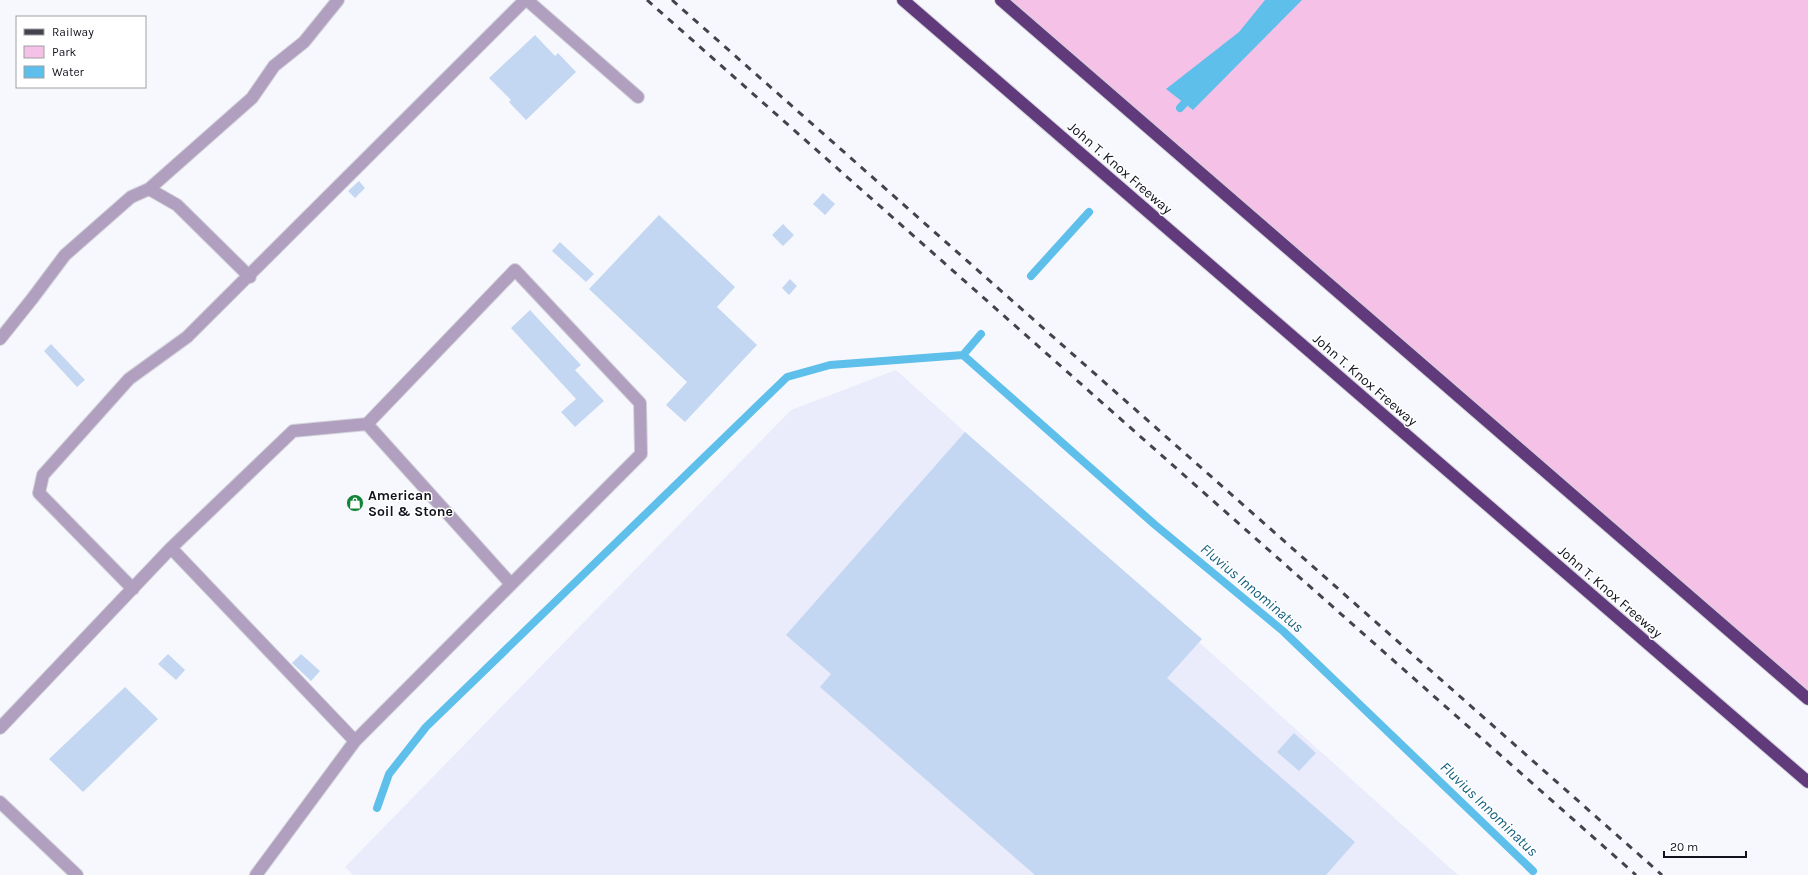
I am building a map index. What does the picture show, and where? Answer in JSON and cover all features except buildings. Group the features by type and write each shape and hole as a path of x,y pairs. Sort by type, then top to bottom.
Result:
{"highway":[{"name":"John T. Knox Freeway","path":"903,0 1808,782"},
{"path":"1001,0 1808,699"}],"lane":[{"path":"0,339 65,255 131,197 149,189 252,98 274,66 304,42 338,0"},
{"path":"133,589 39,493 43,475 129,379 187,337 250,277 526,0 638,98"},
{"path":"149,189 177,205 250,277"},
{"path":"0,728 171,548 293,432 367,424 515,270 640,403 641,454 355,741 256,875"},
{"path":"367,424 511,584"},
{"path":"171,548 355,741"},
{"path":"0,802 77,875"}],"shaded area":[{"path":"896,370 1458,875 353,875 345,867 791,410"}],"green space":[{"path":"1007,0 1808,0 1808,699"}],"water":[{"path":"1265,0 1302,0 1193,110 1166,89 1239,32"}],"waterway":[{"name":"Fluvius Innominatus","path":"1180,108 1190,97"},
{"name":"Fluvius Innominatus","path":"1031,276 1089,212"},
{"name":"Fluvius Innominatus","path":"963,355 981,334"},
{"name":"Fluvius Innominatus","path":"963,355 1154,524 1283,631 1533,871"},
{"path":"377,808 389,774 426,727 787,377 830,365 963,355"}],"railway":[{"path":"647,0 1636,875"},
{"path":"672,0 1662,875"}],"place":[{"name":"American Soil & Stone","path":"355,503"}]}
